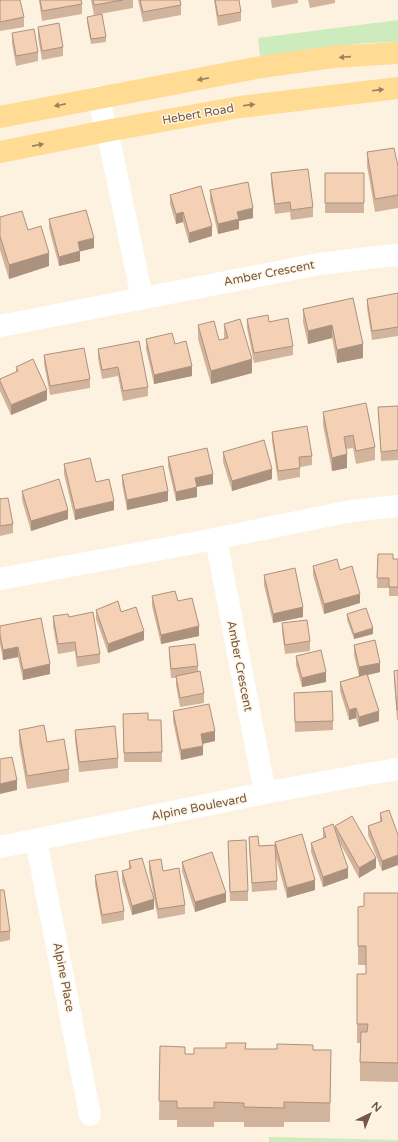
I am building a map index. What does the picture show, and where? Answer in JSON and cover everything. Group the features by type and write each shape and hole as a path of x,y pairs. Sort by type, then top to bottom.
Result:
{"main road":[{"path":"0,117 98,97 132,92 261,67 333,57 398,53"},
{"name":"Hebert Road","path":"0,152 240,107 398,88"}],"street":[{"path":"98,97 142,298"},
{"name":"Amber Crescent","path":"0,326 319,264 398,255"},
{"path":"0,579 216,539 346,512 398,506"},
{"name":"Amber Crescent","path":"216,539 265,793"},
{"name":"Alpine Boulevard","path":"0,847 265,793 398,769"},
{"name":"Alpine Place","path":"36,840 90,1115"}],"green space":[{"path":"398,20 398,42 364,43 260,56 258,38"},
{"path":"269,1137 398,1140 398,1142 269,1142"}],"building":[{"path":"0,0 20,0 24,17 0,22"},
{"path":"40,0 81,0 82,4 42,11"},
{"path":"93,0 123,0 94,5"},
{"path":"140,0 180,0 181,5 143,12"},
{"path":"215,0 239,0 241,12 218,16"},
{"path":"102,14 106,37 91,39 87,17"},
{"path":"59,23 63,47 42,51 38,27"},
{"path":"34,29 38,52 16,56 12,33"},
{"path":"394,148 398,166 398,195 375,199 367,152"},
{"path":"308,169 313,207 291,210 290,202 275,204 271,173"},
{"path":"325,173 364,173 364,203 325,203"},
{"path":"248,182 253,208 237,212 239,219 218,224 210,190"},
{"path":"201,186 212,226 189,233 183,212 176,214 170,195"},
{"path":"86,210 94,238 78,242 80,251 59,257 49,219"},
{"path":"22,211 28,230 41,226 49,253 9,265 0,236 0,217"},
{"path":"398,293 398,327 372,331 367,299"},
{"path":"353,298 363,344 337,350 332,325 308,331 303,309"},
{"path":"268,315 269,322 288,318 293,346 254,353 247,319"},
{"path":"240,319 252,359 211,371 198,325 214,321 219,340 228,338 224,324"},
{"path":"172,333 175,344 186,341 192,366 154,375 146,339"},
{"path":"139,341 148,387 123,391 118,367 102,370 98,349"},
{"path":"84,348 90,379 50,386 44,355"},
{"path":"33,359 47,390 11,405 0,379 18,371 16,367"},
{"path":"366,403 375,447 356,451 353,435 344,437 347,454 332,458 323,412"},
{"path":"398,406 398,450 381,452 378,407"},
{"path":"307,426 312,456 299,457 300,468 278,471 272,432"},
{"path":"264,440 272,469 232,481 223,452"},
{"path":"207,448 213,474 195,478 197,487 176,492 168,457"},
{"path":"90,458 96,482 109,479 114,501 75,510 64,464"},
{"path":"163,466 168,491 127,500 122,475"},
{"path":"59,479 68,510 31,521 22,491"},
{"path":"8,498 13,524 0,526 0,499"},
{"path":"378,554 393,554 393,559 398,559 398,587 389,587 389,578 377,578"},
{"path":"337,559 340,570 352,566 360,594 324,604 313,566"},
{"path":"295,568 303,607 273,614 264,575"},
{"path":"175,591 178,601 192,598 199,626 161,635 152,596"},
{"path":"118,601 121,612 136,607 144,631 108,644 96,610"},
{"path":"366,608 373,628 354,634 347,614"},
{"path":"93,612 100,654 77,657 75,642 58,644 53,616 68,614 69,617"},
{"path":"41,618 50,664 23,670 18,647 3,650 0,626"},
{"path":"307,620 310,641 285,645 282,623"},
{"path":"375,640 380,663 359,667 354,645"},
{"path":"195,644 198,666 171,669 169,647"},
{"path":"321,650 326,672 302,678 296,656"},
{"path":"398,670 398,710 397,710 394,671"},
{"path":"200,671 204,693 180,698 176,676"},
{"path":"367,674 379,711 359,717 356,708 349,710 340,682"},
{"path":"332,691 333,721 295,722 294,693"},
{"path":"209,704 215,731 201,734 203,746 181,750 173,711"},
{"path":"148,713 148,720 161,720 162,752 124,753 123,714"},
{"path":"44,725 47,742 64,739 69,769 27,776 19,730"},
{"path":"115,726 118,758 79,762 75,730"},
{"path":"12,757 17,780 0,784 0,759"},
{"path":"389,810 398,835 398,855 382,861 368,826 382,821 380,813"},
{"path":"352,816 376,858 359,868 335,826"},
{"path":"333,824 348,868 323,877 311,843 326,837 323,828"},
{"path":"302,834 315,880 287,888 275,842"},
{"path":"258,836 259,846 275,845 277,881 252,883 249,837"},
{"path":"246,840 248,891 230,892 228,841"},
{"path":"212,852 226,893 195,902 182,862"},
{"path":"142,858 154,899 132,906 122,871 131,868 129,861"},
{"path":"161,859 163,871 179,868 185,905 158,909 149,861"},
{"path":"117,871 124,911 102,915 95,875"},
{"path":"0,890 4,890 10,931 0,932"},
{"path":"364,893 398,893 398,1063 360,1062 361,1032 367,1032 368,1024 357,1024 357,974 366,974 366,946 358,946 358,907 364,906"},
{"path":"226,1043 246,1043 245,1049 277,1049 277,1044 313,1045 313,1050 331,1050 330,1103 284,1102 284,1108 244,1107 244,1103 214,1102 214,1108 177,1108 177,1101 159,1101 160,1046 185,1047 185,1054 194,1054 194,1048 226,1048"}]}
